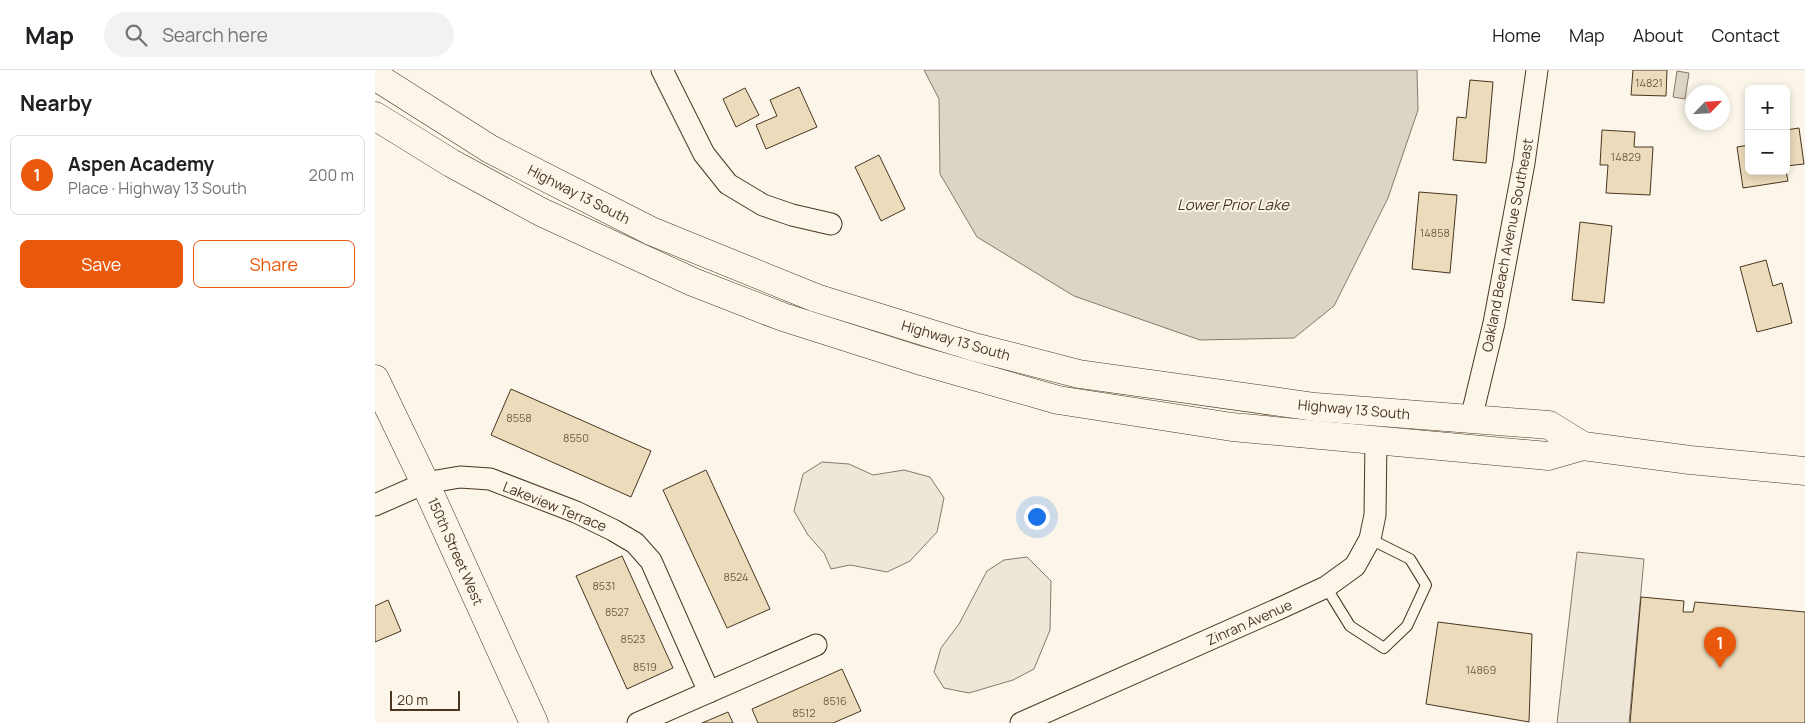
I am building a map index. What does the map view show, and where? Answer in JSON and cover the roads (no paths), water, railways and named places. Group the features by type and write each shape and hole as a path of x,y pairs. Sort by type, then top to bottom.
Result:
{"main road":[{"name":"Highway 13 South","path":"375,76 490,148 651,231 817,298 974,347 1079,374 1315,408 1549,424 1583,446"},
{"name":"Highway 13 South","path":"375,116 451,163 541,212 693,282 783,317 919,360 1057,400 1233,428 1548,456 1583,446 1690,460 1805,471"},
{"name":"150th Street West","path":"375,379 425,483 534,723"}],"street":[{"path":"662,70 703,154 728,184 763,205 792,215 831,224"},
{"name":"Oakland Beach Avenue Southeast","path":"1471,419 1494,323 1523,173 1537,70"},
{"name":"Zinran Avenue","path":"1021,723 1326,587 1355,566 1370,539 1375,515 1375,441"},
{"name":"Lakeview Terrace","path":"375,505 425,483 460,477 490,479 576,512 613,530 635,543 651,562 709,692"},
{"path":"638,723 816,645"}],"lane":[{"path":"1326,587 1350,626 1384,648 1407,626 1426,586 1410,560 1370,539"}],"water":[{"name":"Lower Prior Lake","path":"924,70 1417,70 1418,110 1388,198 1334,306 1294,338 1200,340 1074,296 977,237 940,174 939,99"},
{"path":"1677,71 1689,73 1687,85 1685,85 1685,99 1673,97"}],"place":[{"name":"Aspen Academy","path":"1720,668"}]}
